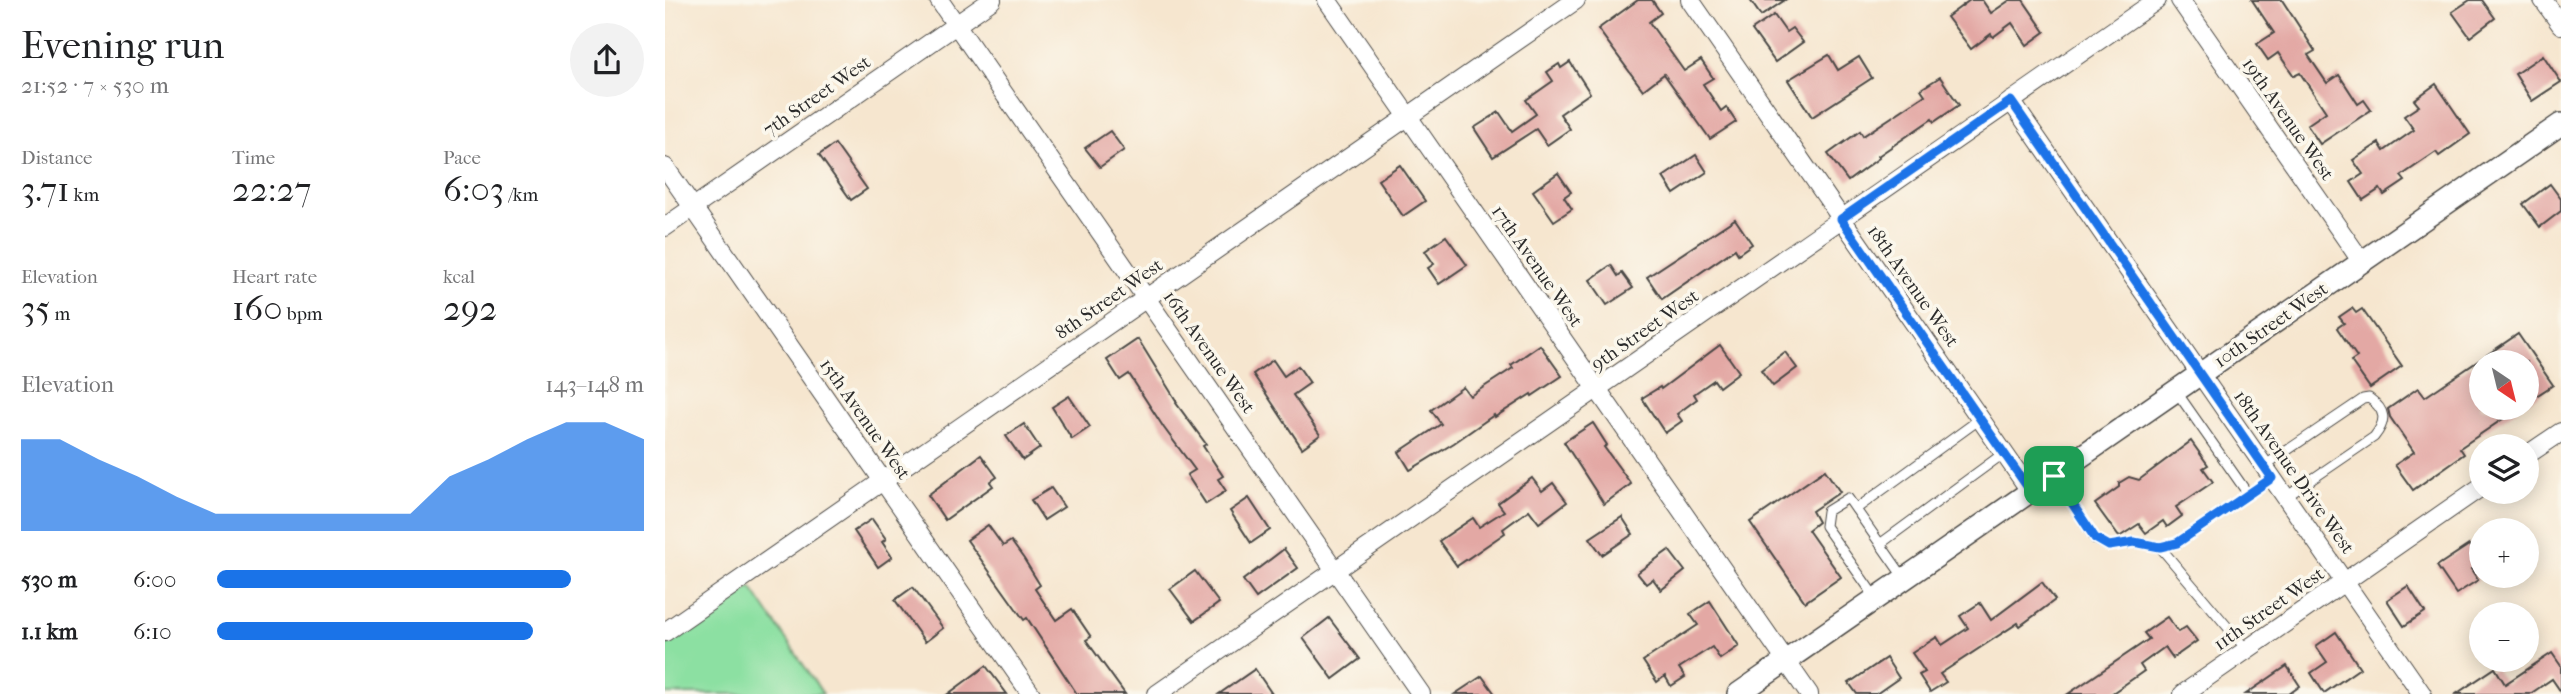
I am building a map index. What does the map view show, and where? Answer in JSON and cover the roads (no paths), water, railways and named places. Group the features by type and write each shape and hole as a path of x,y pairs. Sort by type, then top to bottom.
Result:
{"street":[{"name":"16th Avenue West","path":"939,0 1421,694"},
{"name":"7th Street West","path":"665,227 992,0"},
{"name":"17th Avenue West","path":"1327,0 1809,694"},
{"name":"8th Street West","path":"665,632 1576,0"},
{"name":"18th Avenue West","path":"1690,0 2031,492"},
{"name":"9th Street West","path":"1157,694 2157,0"},
{"name":"19th Avenue West","path":"2180,0 2362,262"},
{"path":"2543,0 2561,25"},
{"name":"18th Avenue Drive West","path":"2011,101 2422,694"},
{"name":"10th Street West","path":"1738,694 2561,124"},
{"name":"15th Avenue West","path":"665,167 1031,694"},
{"path":"2539,447 2561,432"},
{"name":"11th Street West","path":"2183,694 2469,495"}],"lane":[{"path":"2176,391 2248,494"},
{"path":"2054,476 2095,538 2103,544 2134,542 2160,547 2177,543 2248,494 2268,472 2363,398 2369,398 2384,419 2383,426 2374,437 2286,497"},
{"path":"1856,509 1980,419"},
{"path":"1880,544 2004,453"},
{"path":"1876,599 1825,527 1827,511 1848,498 1905,579"},
{"path":"2160,547 2247,650"}]}
